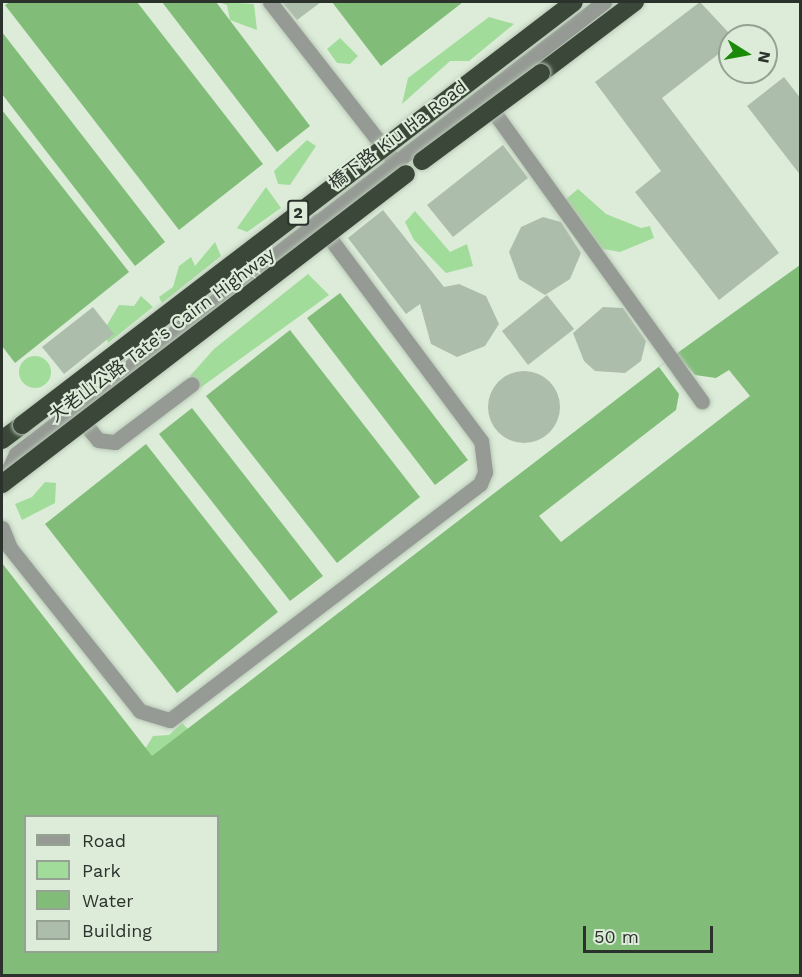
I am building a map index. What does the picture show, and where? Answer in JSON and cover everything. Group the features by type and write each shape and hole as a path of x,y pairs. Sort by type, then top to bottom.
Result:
{"highway":[{"name":"大老山公路 Tate's Cairn Highway","path":"2,441 574,2"},
{"name":"大老山公路 Tate's Cairn Highway","path":"2,484 635,2"}],"lane":[{"path":"270,2 394,162"},
{"name":"橋下路 Kiu Ha Road","path":"16,454 604,2"},
{"path":"482,96 702,402"},
{"path":"2,528 10,548 140,711 170,720 480,484 485,471 481,441 317,221"},
{"path":"73,410 106,444 192,384"},
{"path":"2,441 16,454 2,484"}],"green space":[{"path":"218,2 254,4 257,30 230,20 227,5"},
{"path":"489,17 514,24 469,61 450,61 402,104 408,78"},
{"path":"340,38 358,56 350,64 337,63 327,49"},
{"path":"307,140 316,146 290,185 278,184 274,171"},
{"path":"266,187 281,208 247,232 237,228"},
{"path":"578,189 606,214 641,228 650,226 654,238 620,252 587,246 559,205"},
{"path":"415,211 450,252 467,244 473,266 446,273 414,240 405,222"},
{"path":"215,242 221,256 162,303 159,297 173,287 179,266 191,257 195,266"},
{"path":"308,274 329,295 193,393 190,376 214,349"},
{"path":"141,296 153,307 108,343 104,330 119,305 134,306"},
{"path":"35,356 46,361 51,372 46,383 35,388 24,383 19,372 24,361"},
{"path":"45,482 56,483 55,503 22,520 15,504 32,497"},
{"path":"182,723 192,733 146,769 145,749 153,736 169,735"}],"water":[{"path":"10,2 137,2 263,164 179,230 5,5"},
{"path":"162,2 216,2 310,126 277,152"},
{"path":"332,2 463,2 381,66"},
{"path":"2,32 165,242 135,266 2,94"},
{"path":"2,110 129,272 15,363 2,346"},
{"path":"800,265 800,975 2,975 2,563 152,756 669,359"},
{"path":"340,293 468,460 435,485 307,318"},
{"path":"290,330 420,497 337,563 206,396"},
{"path":"192,408 323,576 290,601 159,434"},
{"path":"146,444 278,612 177,693 45,524"}],"pier":[{"path":"676,354 695,375 716,378 729,370 750,396 561,542 539,516 676,410 679,394 659,367"}],"building":[{"path":"282,2 321,2 297,20"},
{"path":"700,2 721,24 718,24 718,54 662,98 779,253 719,300 635,192 661,171 595,82"},
{"path":"784,77 801,99 801,176 747,106 778,84"},
{"path":"503,145 528,178 453,237 427,205"},
{"path":"383,210 444,287 459,284 486,296 499,324 485,346 457,357 431,344 420,304 406,314 348,238"},
{"path":"543,217 561,222 581,253 570,279 545,295 519,279 509,252 521,227"},
{"path":"547,295 574,329 528,365 502,331"},
{"path":"93,307 114,334 64,374 42,347"},
{"path":"603,307 623,308 646,341 641,361 625,373 595,371 584,361 573,333"},
{"path":"524,371 544,377 554,387 560,407 554,427 544,437 524,443 504,437 494,427 488,407 494,387 504,377"}]}
